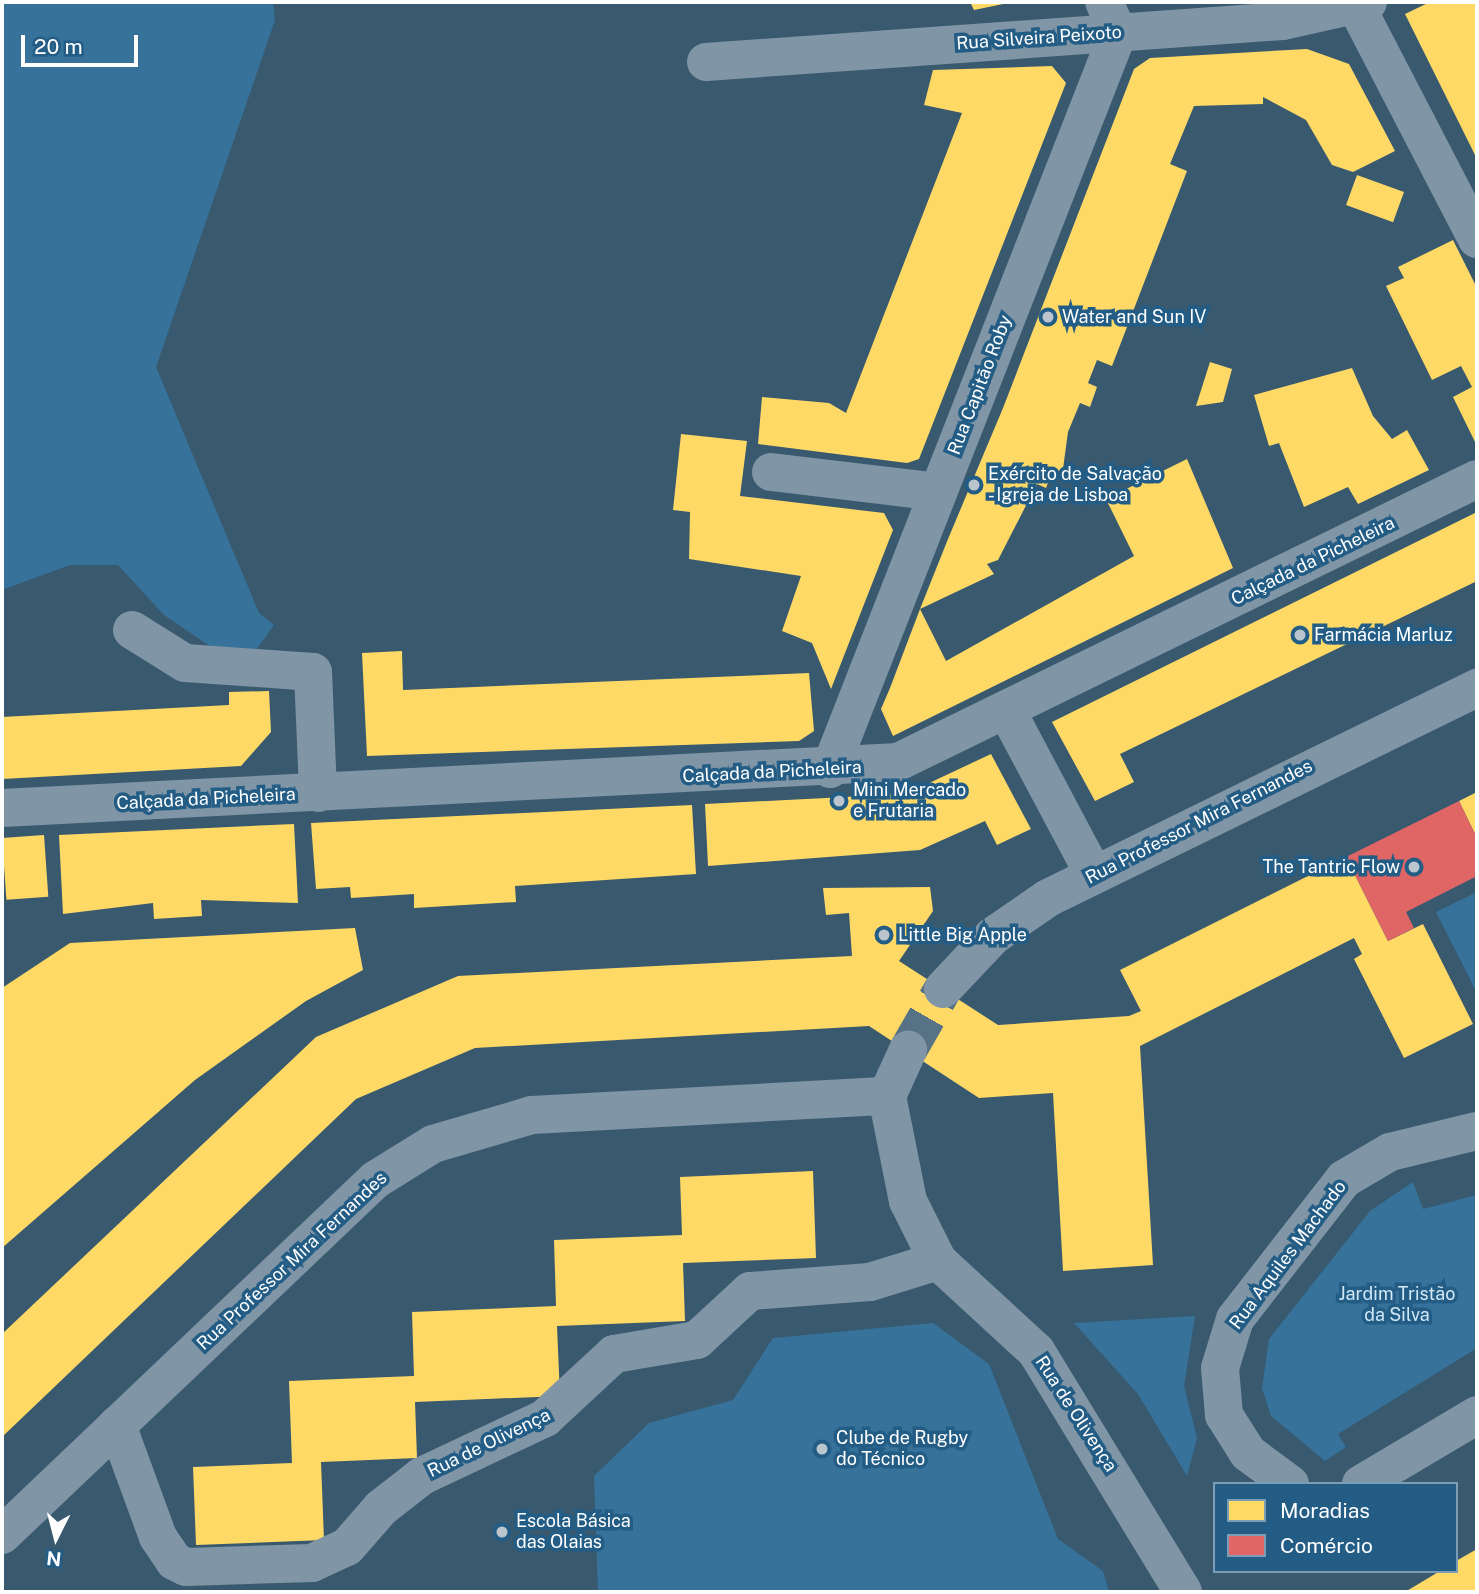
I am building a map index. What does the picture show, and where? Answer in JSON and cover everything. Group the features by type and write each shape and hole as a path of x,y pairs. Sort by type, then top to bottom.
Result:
{"street":[{"name":"Rua Silveira Peixoto","path":"706,62 1111,17 1283,20 1360,4"},
{"path":"1360,4 1477,239"},
{"name":"Rua Capitão Roby","path":"830,769 938,492 1111,17"},
{"path":"771,472 938,492"},
{"name":"Calçada da Picheleira","path":"2,808 830,769 916,757 1477,479"},
{"path":"132,630 185,663 313,672 318,793"},
{"name":"Rua Professor Mira Fernandes","path":"943,989 993,936 1094,875 1477,688"},
{"path":"1008,713 1094,875"},
{"path":"887,1096 908,1050"},
{"name":"Rua Professor Mira Fernandes","path":"2,1535 375,1180 433,1144 532,1115 887,1096"},
{"name":"Rua de Olivença","path":"887,1096 908,1201 939,1261 1035,1351 1183,1592"},
{"name":"Rua Aquiles Machado","path":"1287,1482 1248,1453 1224,1415 1220,1368 1236,1319 1344,1179 1390,1152 1477,1131"},
{"name":"Rua de Olivença","path":"117,1425 158,1537 174,1561 186,1567 312,1563 347,1547 381,1508 422,1476 545,1418 614,1354 697,1340 750,1291 870,1282 939,1261"},
{"path":"1364,1482 1477,1415"}],"green space":[{"path":"2,2 273,2 275,20 156,367 259,613 274,625 256,650 223,655 164,615 118,565 70,565 2,590"},
{"path":"1477,892 1477,993 1436,912"},
{"name":"Jardim Tristão da Silva","path":"1413,1182 1423,1209 1477,1195 1477,1348 1338,1434 1346,1447 1325,1461 1271,1416 1262,1388 1269,1339 1370,1211"},
{"path":"1195,1316 1184,1386 1197,1438 1187,1476 1138,1394 1074,1323"},
{"name":"Clube de Rugby do Técnico","path":"933,1323 989,1364 1058,1539 1103,1571 1109,1592 598,1592 594,1476 649,1423 733,1400 773,1338"}],"building: Moradias":[{"path":"970,2 1008,2 1008,3 974,10"},
{"path":"1430,2 1477,2 1477,159 1405,14"},
{"path":"1307,49 1349,64 1395,151 1353,172 1332,165 1306,120 1263,97 1263,104 1194,106 1170,164 1187,171 1112,366 1097,360 1088,383 1097,387 1090,407 1080,403 1068,432 1062,476 1052,472 1046,488 1037,484 998,560 987,564 994,574 920,609 1003,408 1134,69 1150,58"},
{"path":"1052,66 1066,83 919,459 907,463 758,444 762,397 829,403 846,413 962,113 924,105 933,70"},
{"path":"1357,175 1404,192 1393,222 1346,205"},
{"path":"1453,240 1477,288 1477,446 1453,397 1472,387 1461,366 1432,380 1386,286 1404,278 1398,267"},
{"path":"1210,362 1232,369 1223,402 1196,406"},
{"path":"1352,368 1373,416 1392,439 1407,430 1429,470 1358,504 1348,487 1304,507 1279,443 1269,446 1254,395"},
{"path":"681,434 747,441 740,496 884,513 893,530 831,689 812,643 782,631 801,576 689,559 690,512 673,510"},
{"path":"1187,459 1233,568 893,736 881,709 920,609 946,661 1134,556 1106,499"},
{"path":"1477,512 1477,581 1120,754 1134,782 1095,801 1052,722"},
{"path":"402,651 403,690 809,673 814,731 799,741 367,756 362,653"},
{"path":"269,691 271,732 241,766 2,779 2,717 229,705 229,692"},
{"path":"991,754 1031,829 997,845 985,821 920,850 708,866 705,804 885,795 925,785"},
{"path":"1477,792 1477,838 1459,801"},
{"path":"692,805 696,874 515,886 516,902 414,908 414,894 351,898 350,887 316,889 311,823"},
{"path":"294,824 298,903 201,900 202,916 154,919 153,903 63,914 59,835"},
{"path":"44,835 48,897 6,900 2,838"},
{"path":"1346,857 1388,941 1423,924 1473,1024 1404,1058 1354,959 1362,954 1354,938 1140,1046 1153,1265 1063,1271 1053,1093 979,1098 869,1026 475,1048 356,1099 2,1437 2,1334 316,1037 458,976 852,956 849,913 826,915 823,888 930,887 933,911 899,961 998,1025 1129,1016 1141,1011 1120,970"},
{"path":"355,928 363,970 306,1001 195,1080 2,1248 2,988 70,943"},
{"path":"813,1171 816,1258 683,1263 685,1321 557,1326 560,1396 415,1402 417,1458 321,1462 324,1540 196,1545 193,1467 292,1463 289,1381 414,1376 412,1312 556,1306 554,1240 682,1235 680,1177"},
{"path":"1477,1549 1477,1592 1405,1592 1437,1573 1458,1573 1458,1560"}],"building: Comércio":[{"name":"The Tantric Flow","path":"1459,801 1477,838 1477,876 1406,912 1414,928 1388,941 1346,857"}],"tunnel":[{"path":"908,1050 943,989"}],"place":[{"name":"Water and Sun IV","path":"1048,317"},
{"name":"Exército de Salvação - Igreja de Lisboa","path":"974,485"},
{"name":"Farmácia Marluz","path":"1300,635"},
{"name":"Mini Mercado e Frutaria","path":"839,801"},
{"name":"The Tantric Flow","path":"1414,867"},
{"name":"Little Big Apple","path":"884,935"},
{"name":"Clube de Rugby do Técnico","path":"822,1449"},
{"name":"Escola Básica das Olaias","path":"502,1532"}]}
